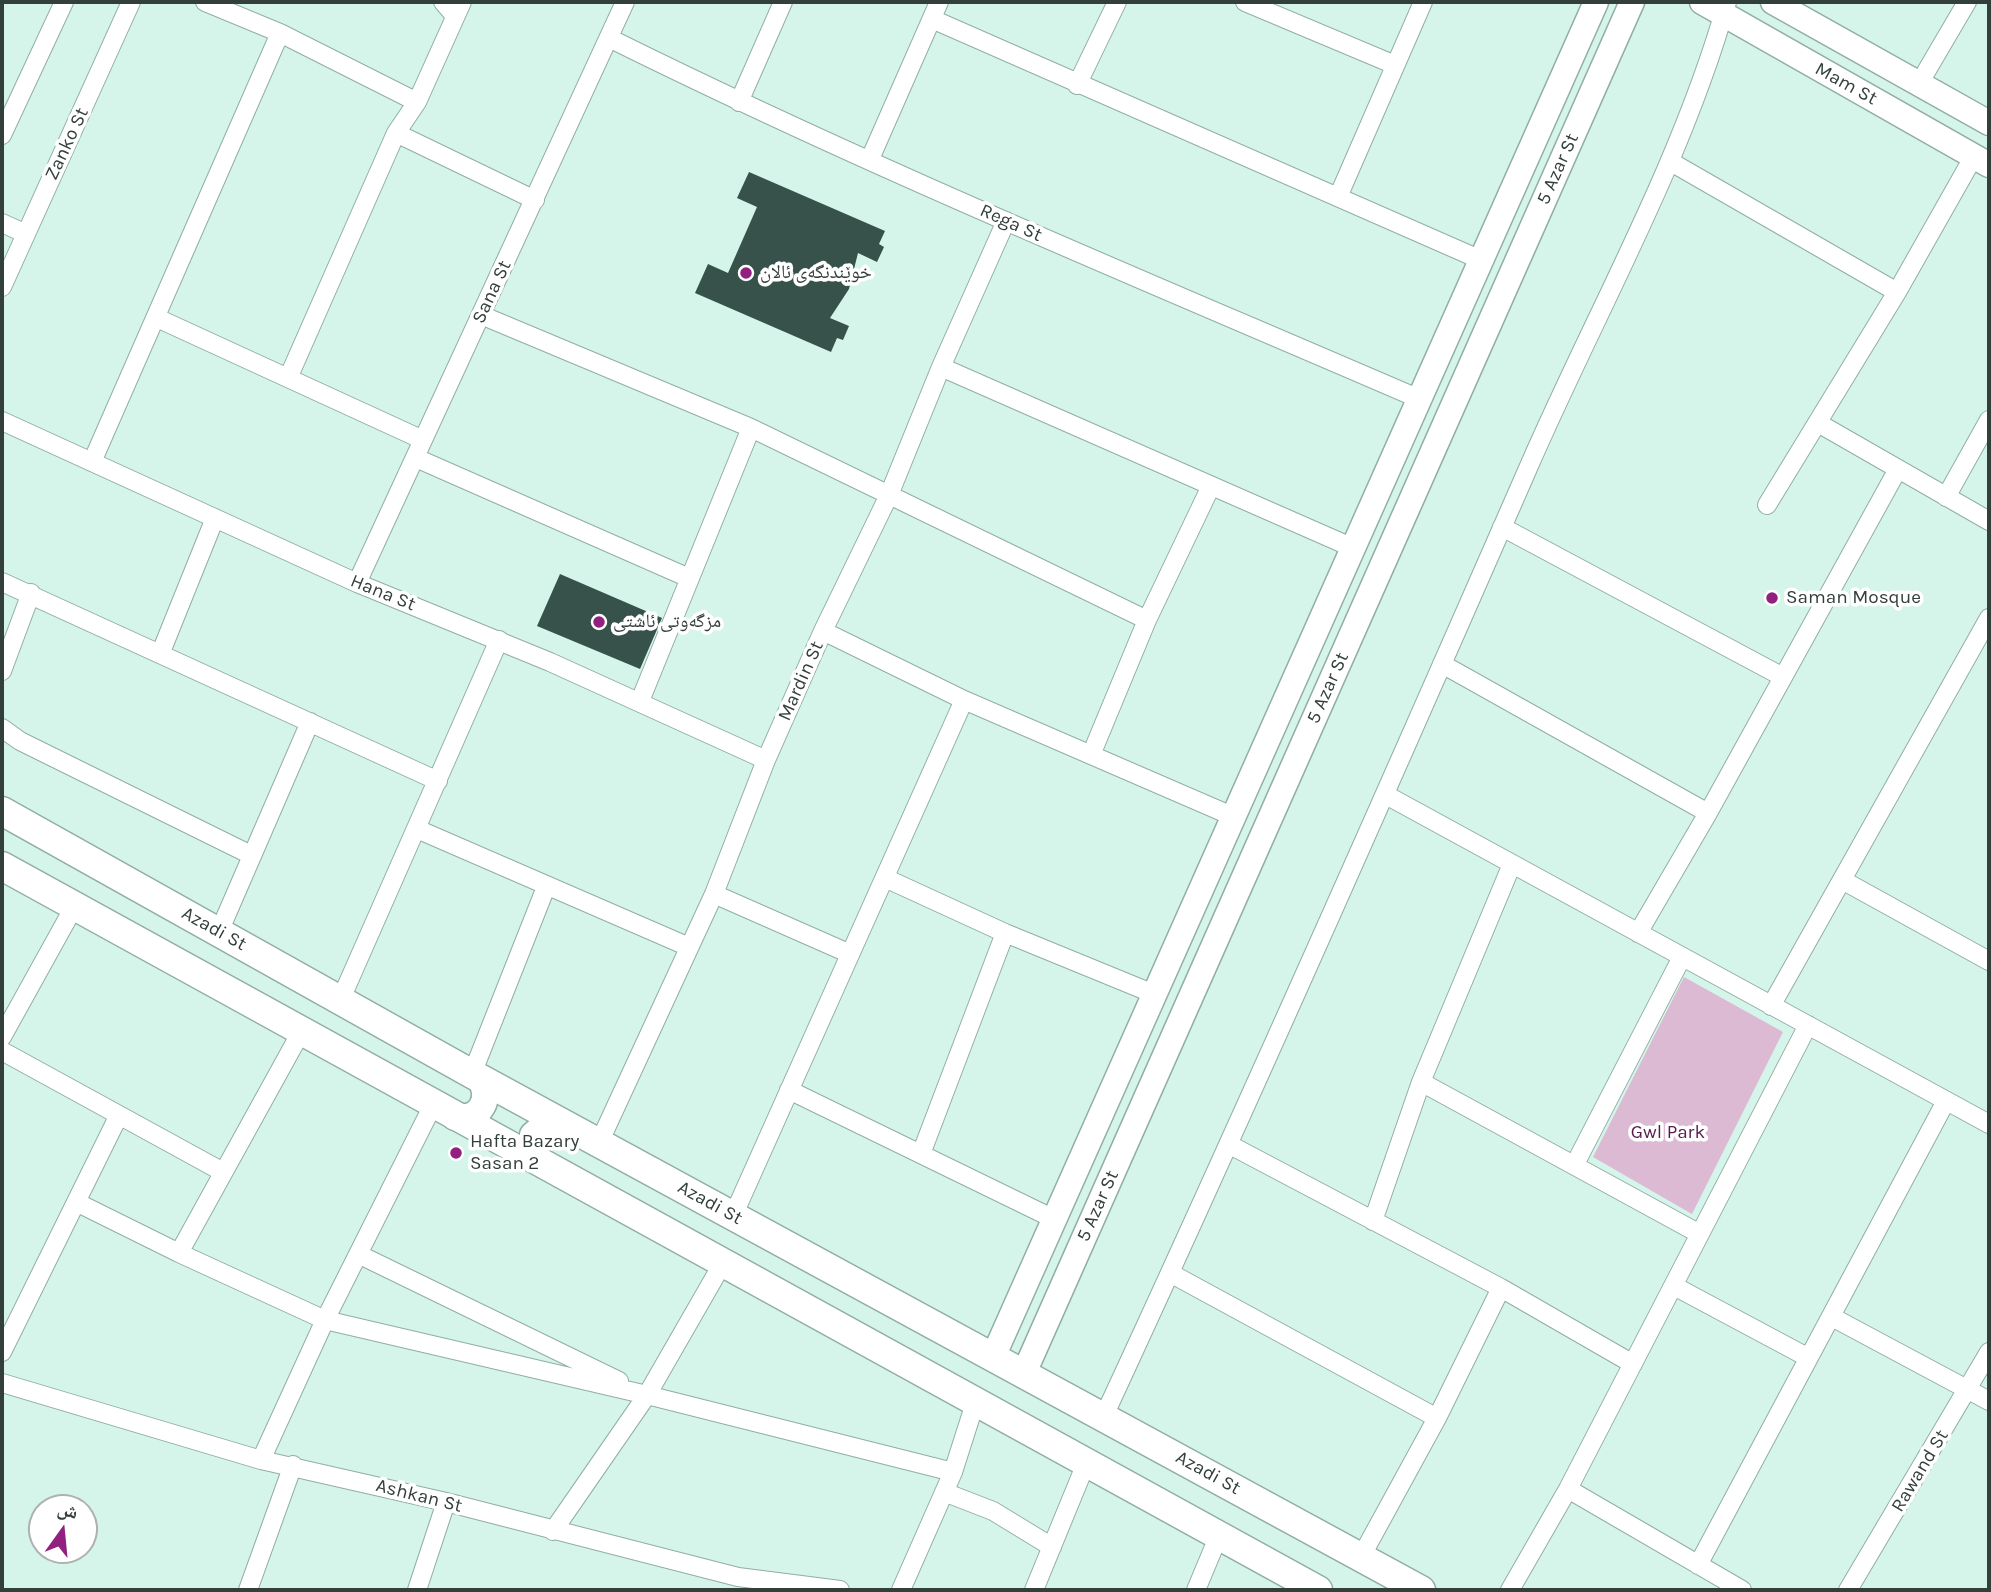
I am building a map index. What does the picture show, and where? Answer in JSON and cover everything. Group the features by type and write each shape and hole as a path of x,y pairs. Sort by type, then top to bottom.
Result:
{"highway":[{"name":"Azadi St","path":"2,811 475,1076 1420,1590"},
{"path":"2,866 1318,1590"}],"main road":[{"name":"5 Azar St","path":"993,1357 1417,398 1596,2"},
{"name":"5 Azar St","path":"1024,1373 1632,2"},
{"name":"Mam St","path":"1773,2 1989,123"},
{"name":"Mam St","path":"1717,6 1982,160"},
{"path":"1270,730 1303,746"},
{"path":"444,1111 471,1117 483,1107 486,1091 475,1076"},
{"path":"544,1165 533,1152 533,1135 547,1123 564,1124"}],"street":[{"path":"2,135 64,2"},
{"name":"Zanko St","path":"2,286 131,2"},
{"path":"205,2 280,33 417,102"},
{"path":"289,376 396,134 417,102 459,9 443,2"},
{"name":"Sana St","path":"357,583 625,2"},
{"path":"739,102 783,2"},
{"path":"870,159 939,2"},
{"path":"1077,85 1117,2"},
{"path":"1245,2 1395,65"},
{"path":"1338,197 1423,2"},
{"path":"1920,82 1967,2"},
{"path":"1104,1416 1230,1145 1550,417 1671,162 1717,6"},
{"path":"932,19 1077,85 1481,260"},
{"path":"92,462 280,33"},
{"name":"Rega St","path":"609,38 739,102 1006,221 1417,398"},
{"path":"396,134 535,200"},
{"path":"1767,505 1897,292 1982,160"},
{"path":"1671,162 1897,292"},
{"name":"Mardin St","path":"599,1143 714,894 766,760 823,631 889,495 1006,221"},
{"path":"2,223 26,234"},
{"path":"481,315 751,428 1147,620"},
{"path":"157,318 289,376 423,440"},
{"path":"942,366 1351,547"},
{"path":"1947,497 1989,420"},
{"name":"Hana St","path":"2,421 357,583 640,701 766,760"},
{"path":"1818,423 1989,521"},
{"path":"640,701 751,428"},
{"path":"416,458 689,578"},
{"path":"1638,933 1708,813 1898,469"},
{"path":"1091,755 1147,620 1211,486"},
{"path":"161,652 215,518"},
{"path":"1502,527 1783,677"},
{"path":"2,582 161,652 438,782"},
{"path":"2,671 31,593"},
{"path":"1771,1006 1844,881 1989,618"},
{"path":"823,631 964,700 1232,816"},
{"path":"340,1001 499,640"},
{"path":"1442,664 1708,813"},
{"path":"733,1216 848,953 885,878 964,700"},
{"path":"219,932 310,722"},
{"path":"2,728 19,741 251,855"},
{"path":"1386,795 1989,1124"},
{"path":"417,829 689,947"},
{"path":"1373,1220 1421,1082 1512,864"},
{"path":"885,878 1005,933 1154,994"},
{"path":"1844,881 1989,961"},
{"path":"475,1076 546,887"},
{"path":"714,894 848,953"},
{"path":"2,1037 74,908"},
{"path":"921,1154 1005,933"},
{"path":"1575,1164 1682,957"},
{"path":"1510,1590 1568,1489 1674,1286 1698,1233 1808,1025"},
{"path":"178,1253 301,1032"},
{"path":"2,1051 223,1172"},
{"path":"1421,1082 1698,1233"},
{"path":"789,1090 1054,1219"},
{"path":"1698,1565 1807,1357 1832,1317 1947,1101"},
{"path":"261,1460 326,1320 360,1255 444,1111"},
{"path":"2,1352 119,1115"},
{"path":"1230,1145 1500,1288 1633,1364"},
{"path":"76,1202 178,1253 326,1320 647,1395 953,1472"},
{"path":"360,1255 647,1395"},
{"path":"553,1531 647,1395 724,1261"},
{"path":"1170,1273 1437,1418"},
{"path":"1674,1286 1807,1357"},
{"path":"1361,1557 1437,1418 1500,1288"},
{"path":"1832,1317 1989,1401"},
{"name":"Rawand St","path":"1848,1590 1989,1352"},
{"name":"Ashkan St","path":"2,1383 261,1460 293,1465 446,1502 735,1584 840,1590"},
{"path":"901,1590 953,1472 976,1400"},
{"path":"1034,1590 1087,1461"},
{"path":"248,1590 293,1465"},
{"path":"1568,1489 1742,1590"},
{"path":"944,1492 993,1511 1052,1546"},
{"path":"416,1590 446,1502"},
{"path":"1196,1590 1219,1535"}],"green space":[{"name":"Gwl Park","path":"1684,977 1783,1032 1692,1214 1593,1157"}],"building":[{"path":"749,172 885,231 879,244 884,247 877,262 858,253 849,289 830,318 849,326 843,340 837,338 831,352 695,293 708,264 728,273 757,207 737,198"},
{"name":"مزگەوتی ئاشتی","path":"560,574 662,618 640,669 537,626"}],"place":[{"name":"خوێندنگەی ئالان","path":"746,273"},
{"name":"Saman Mosque","path":"1772,598"},
{"name":"مزگەوتی ئاشتی","path":"599,622"},
{"name":"Hafta Bazary Sasan 2","path":"456,1153"}]}
